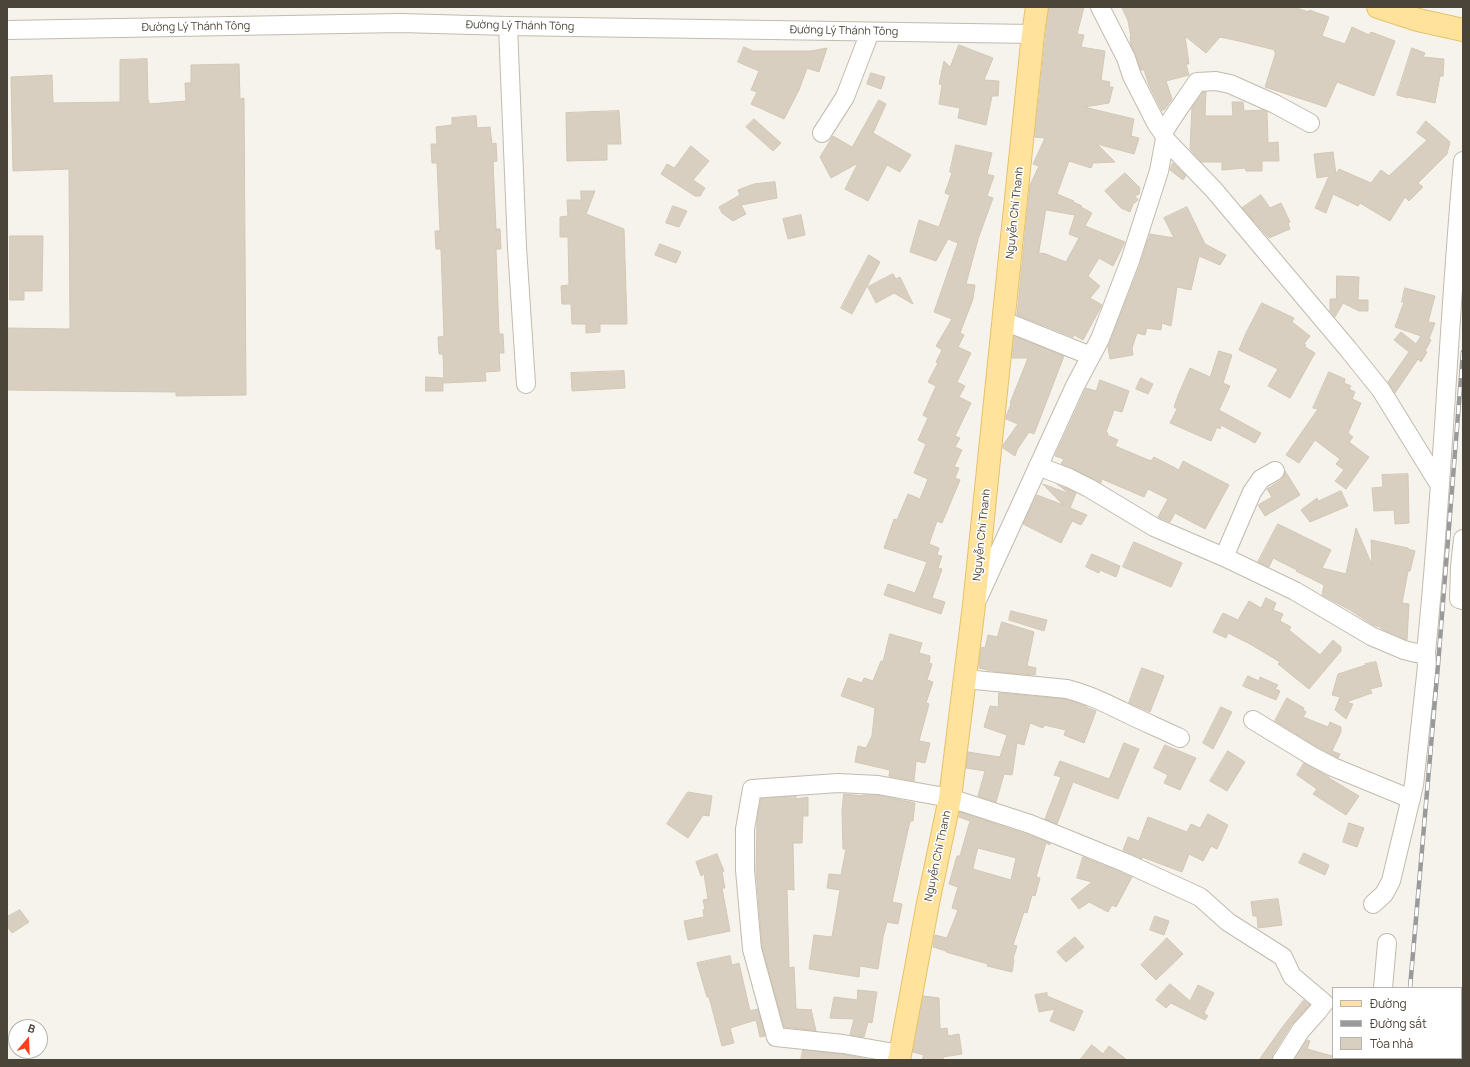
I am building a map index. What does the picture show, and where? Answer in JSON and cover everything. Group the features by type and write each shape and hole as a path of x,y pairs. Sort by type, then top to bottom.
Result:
{"main road":[{"name":"Nguyễn Chí Thanh","path":"900,1057 928,904 950,798 974,605 1037,7"},
{"path":"1378,7 1418,20 1463,30"}],"street":[{"path":"1100,7 1126,58 1132,76 1164,136 1214,190 1353,354 1381,390 1439,484"},
{"name":"Đường Lý Thánh Tông","path":"7,30 399,15 508,26 1033,34"},
{"path":"508,26 517,247 526,384"},
{"path":"822,133 845,97 870,32"},
{"path":"974,605 1075,386 1100,339 1130,260 1159,171 1164,136 1175,112 1187,98 1197,82 1216,82 1230,84 1275,104 1310,123"},
{"path":"1373,904 1384,894 1391,881 1414,785 1427,666 1426,652 1432,592 1456,236 1463,161"},
{"path":"1004,321 1091,356"},
{"path":"1038,466 1070,478 1154,527 1224,557 1295,591 1371,636 1410,652 1426,652"},
{"path":"1224,557 1252,492 1261,479 1275,470"},
{"path":"1463,539 1459,599 1463,600"},
{"path":"965,679 1067,689 1080,692 1097,698 1180,738"},
{"path":"1253,720 1333,767 1411,799"},
{"path":"900,1057 843,1044 776,1037 752,949 745,870 745,829 752,789 838,783 878,785 950,798 1038,827 1126,863 1200,897 1228,922 1283,957 1292,976 1324,1003 1318,1012 1301,1030 1282,1060"},
{"path":"1383,987 1387,943"}],"building":[{"path":"1049,7 1084,7 1077,34 1084,35 1081,47 1105,51 1101,80 1110,82 1109,87 1113,87 1109,103 1084,107 1134,119 1131,136 1139,138 1134,154 1097,144 1115,162 1093,163 1091,168 1069,161 1057,194 1074,201 1073,202 1092,213 1085,226 1125,242 1113,266 1099,258 1088,276 1100,286 1090,298 1102,305 1083,340 1074,335 1073,337 1017,315 1030,185 1039,166 1033,164 1045,138 1035,137","holes":["1046,210 1075,215 1069,234 1079,238 1066,262 1046,254 1039,253"]},
{"path":"1122,7 1293,7 1309,12 1309,10 1329,17 1322,36 1345,44 1352,27 1369,35 1371,32 1395,41 1374,96 1337,82 1326,107 1265,87 1276,52 1274,52 1275,50 1220,37 1206,53 1185,36 1189,64 1186,64 1189,75 1166,81 1172,99 1162,111 1149,85 1144,70 1141,70 1131,45 1128,21"},
{"path":"959,45 993,58 984,80 999,81 998,96 992,96 986,125 958,118 960,108 939,104 942,85 939,84 944,61 950,67"},
{"path":"744,47 753,51 811,51 827,48 819,72 807,68 799,90 784,119 751,104 757,92 751,90 759,71 738,62"},
{"path":"1412,48 1425,53 1423,57 1444,59 1443,76 1440,76 1435,103 1397,95"},
{"path":"147,59 149,104 186,101 185,83 191,83 191,65 239,64 240,99 244,98 246,395 176,396 176,392 7,390 7,328 70,329 69,169 13,171 11,77 52,75 53,103 120,102 120,60"},
{"path":"871,73 885,77 881,89 867,84"},
{"path":"1203,92 1206,92 1205,116 1233,116 1232,102 1243,102 1244,111 1263,110 1267,112 1268,143 1278,142 1279,161 1262,161 1262,171 1246,171 1245,168 1222,170 1222,162 1201,162 1190,149 1192,107"},
{"path":"879,100 886,104 873,133 911,155 900,172 887,165 868,201 845,189 858,163 831,178 820,157 833,136 852,147"},
{"path":"619,111 621,144 607,144 607,160 567,161 566,113"},
{"path":"476,116 477,128 490,127 492,144 496,143 497,161 493,162 496,229 500,229 501,249 496,249 499,334 503,334 504,353 499,353 500,371 485,372 486,381 444,383 443,354 439,354 438,337 444,336 441,249 436,249 435,231 440,231 437,163 432,163 431,144 437,144 436,127 452,125 452,118"},
{"path":"754,119 781,143 773,151 746,127"},
{"path":"1426,121 1450,142 1447,154 1418,183 1423,187 1409,201 1405,197 1390,221 1360,203 1358,206 1333,194 1326,213 1315,208 1329,176 1317,178 1314,154 1333,152 1336,174 1339,169 1371,183 1381,170 1389,176 1427,140 1417,133"},
{"path":"956,145 992,153 987,174 994,176 987,196 993,198 978,239 966,284 975,285 973,299 960,333 964,335 958,347 971,353 957,382 965,386 959,397 971,403 955,436 960,438 955,447 962,450 954,467 959,468 955,478 960,480 942,523 937,521 929,544 939,548 937,555 942,556 938,568 942,569 932,598 945,602 941,614 884,595 888,584 915,593 927,562 884,548 894,519 897,520 908,494 920,499 928,479 914,473 926,444 918,440 928,418 923,415 936,386 928,382 938,363 936,362 942,350 936,346 952,319 934,312 958,243 948,239 936,261 910,252 919,220 939,227 950,195 945,193 952,173 950,172"},
{"path":"691,146 709,161 693,180 705,188 700,196 695,196 661,174 667,164 674,168"},
{"path":"1173,163 1186,176 1183,180 1170,170"},
{"path":"1125,173 1140,188 1139,194 1135,196 1138,200 1133,204 1130,212 1121,208 1105,191"},
{"path":"775,182 777,198 741,205 746,214 733,221 722,213 719,207 740,195 738,190 754,184"},
{"path":"581,191 595,191 586,214 624,229 627,324 600,324 600,332 586,333 586,324 572,324 571,304 562,304 561,286 569,285 568,237 560,237 560,217 568,216 567,200 581,200"},
{"path":"1261,195 1270,208 1281,203 1290,222 1288,223 1290,229 1269,238 1242,208"},
{"path":"673,206 687,211 679,227 666,223"},
{"path":"1187,207 1205,244 1226,255 1220,265 1199,256 1191,290 1177,287 1171,326 1162,323 1161,330 1147,328 1145,335 1137,333 1132,348 1133,355 1110,359 1108,347 1140,265 1148,239 1151,240 1149,238 1150,234 1174,238 1164,218"},
{"path":"801,215 805,235 788,239 783,219"},
{"path":"10,236 43,236 42,291 24,291 24,300 10,300"},
{"path":"660,244 681,252 676,263 655,255"},
{"path":"869,255 880,262 852,314 841,308"},
{"path":"893,274 896,279 900,277 913,304 894,293 876,303 868,287"},
{"path":"1337,276 1359,277 1358,300 1368,300 1368,311 1359,311 1343,303 1335,317 1330,311 1330,299 1336,299"},
{"path":"1405,288 1435,296 1428,322 1435,323 1429,339 1431,340 1425,351 1427,352 1421,362 1418,359 1395,393 1388,382 1409,352 1394,340 1401,332 1416,344 1421,336 1395,327 1404,302 1402,302"},
{"path":"1262,303 1294,318 1292,322 1310,336 1304,344 1306,345 1305,347 1315,353 1290,398 1268,386 1278,369 1239,350"},
{"path":"1014,336 1064,356 1034,434 1029,432 1017,450 1015,456 1003,448 1003,445 1018,424 1006,419 1006,417 1028,358 1012,358"},
{"path":"1219,351 1232,355 1223,383 1230,386 1219,410 1261,433 1255,443 1221,425 1220,429 1217,427 1211,441 1170,423 1177,409 1174,407 1179,393 1190,368 1210,377"},
{"path":"624,371 625,388 572,391 571,373"},
{"path":"1329,372 1345,379 1344,383 1351,386 1349,389 1355,392 1352,399 1361,403 1348,433 1353,437 1349,442 1369,457 1346,489 1335,481 1344,470 1336,464 1340,459 1315,440 1299,463 1286,455 1318,409 1313,408"},
{"path":"426,377 443,378 443,391 426,391"},
{"path":"1141,378 1153,384 1148,394 1136,389"},
{"path":"1100,380 1129,391 1122,412 1114,410 1106,432 1108,433 1107,435 1118,440 1115,446 1151,461 1154,457 1179,470 1183,461 1229,485 1205,529 1175,513 1170,522 1158,517 1168,499 1148,489 1144,497 1102,479 1101,483 1061,464 1064,459 1055,456 1086,388 1096,391"},
{"path":"1285,471 1300,495 1265,516 1258,505 1272,497 1267,489 1281,480"},
{"path":"1408,474 1409,523 1395,524 1394,510 1374,511 1372,488 1383,487 1382,475"},
{"path":"1043,484 1070,494 1057,484 1076,493 1070,508 1087,515 1081,525 1072,521 1061,543 1023,524 1037,495 1063,505"},
{"path":"1341,491 1348,506 1310,522 1301,510 1317,498 1318,501"},
{"path":"1278,524 1331,550 1322,568 1346,574 1356,528 1372,565 1371,540 1408,548 1415,551 1410,571 1408,571 1402,603 1409,604 1407,640 1373,625 1350,610 1322,595 1324,585 1296,571 1297,570 1273,558 1269,567 1258,562"},
{"path":"1134,542 1182,563 1171,587 1123,567"},
{"path":"1092,554 1120,566 1116,577 1100,570 1099,573 1086,567"},
{"path":"1266,598 1276,603 1273,610 1283,614 1280,621 1291,627 1289,630 1320,655 1333,640 1341,647 1341,651 1309,689 1278,664 1280,662 1250,644 1228,633 1226,638 1213,632 1223,613 1238,620 1249,601 1261,608"},
{"path":"1011,611 1047,620 1044,631 1009,620"},
{"path":"1002,622 1034,632 1027,666 1036,668 1035,675 997,672 979,668 981,647 985,648 988,635 997,637"},
{"path":"890,634 922,643 919,653 930,656 929,663 932,664 927,680 933,682 926,703 929,704 919,741 930,743 925,763 916,761 914,781 889,776 890,770 855,762 858,746 866,748 872,736 875,708 841,696 848,678 862,683 864,678 873,681 881,661 883,661"},
{"path":"1376,662 1382,686 1370,689 1372,693 1346,702 1353,704 1346,719 1335,710 1340,697 1332,695 1338,674 1366,665 1365,664"},
{"path":"1142,668 1164,676 1150,712 1129,703"},
{"path":"1248,676 1259,681 1260,677 1278,685 1275,689 1280,691 1276,700 1243,686"},
{"path":"999,693 1065,699 1096,711 1084,743 1064,735 1066,730 1044,725 1043,728 1030,723 1024,745 1017,743 1012,775 1004,774 996,802 978,796 985,771 966,768 968,752 1000,757 1007,735 984,727 990,706 998,707"},
{"path":"1287,698 1304,708 1303,710 1306,712 1303,717 1328,727 1330,722 1341,727 1341,732 1332,751 1340,754 1338,758 1275,721"},
{"path":"1221,707 1232,712 1213,749 1203,743"},
{"path":"1124,743 1139,749 1118,799 1073,782 1057,824 1045,819 1061,777 1054,775 1060,761 1109,779"},
{"path":"1165,745 1196,758 1180,790 1164,783 1168,775 1154,768"},
{"path":"1228,751 1245,762 1227,791 1210,781"},
{"path":"1304,763 1359,796 1346,815 1313,794 1317,789 1297,775"},
{"path":"688,792 712,796 709,816 703,815 688,838 667,824"},
{"path":"844,794 863,796 877,795 915,803 913,821 910,821 892,902 902,904 898,924 887,922 878,969 860,966 859,977 809,969 814,935 832,937 840,890 827,888 829,874 841,875 846,849 843,849 842,811"},
{"path":"796,796 796,799 808,797 808,816 803,816 802,843 793,843 794,890 787,889 789,968 794,967 796,1009 811,1009 816,1031 784,1027 762,947 756,870 757,821 761,799"},
{"path":"960,812 1050,843 1050,845 1046,843 1036,877 1040,878 1035,896 1032,895 1027,913 1024,912 1013,945 1017,946 1013,959 1012,972 987,966 988,964 933,947 935,935 947,938 958,910 952,908 958,887 949,884 957,856 960,856 970,821 959,817","holes":["978,848 1016,858 1011,880 973,869"]},
{"path":"1208,814 1228,825 1217,849 1211,846 1203,861 1189,854 1182,872 1142,857 1142,859 1123,850 1128,837 1139,841 1148,817 1187,832 1191,824 1200,828"},
{"path":"1349,823 1364,828 1357,847 1343,842"},
{"path":"1304,853 1329,865 1325,875 1299,863"},
{"path":"717,854 724,871 722,872 725,888 722,888 730,931 688,940 684,921 704,917 703,910 705,909 703,900 708,899 704,874 701,876 696,862"},
{"path":"1083,857 1132,877 1116,907 1112,905 1108,912 1089,902 1079,909 1071,899 1092,882 1077,878"},
{"path":"1278,899 1282,925 1258,928 1257,916 1253,916 1251,902"},
{"path":"20,910 29,922 12,933 7,926 7,917"},
{"path":"1155,916 1169,921 1164,935 1150,930"},
{"path":"1075,937 1084,947 1066,962 1057,952"},
{"path":"1167,938 1183,954 1156,980 1141,965"},
{"path":"730,956 732,965 739,963 750,1011 758,1009 765,1036 760,1037 756,1020 730,1028 734,1043 722,1046 709,997 707,997 697,963"},
{"path":"1170,984 1190,1001 1198,985 1214,993 1204,1013 1208,1016 1205,1020 1171,1003 1166,1008 1156,1000"},
{"path":"858,990 877,992 872,1023 868,1022 864,1037 850,1035 854,1019 830,1018 834,997 857,1000"},
{"path":"1047,993 1047,996 1083,1011 1074,1031 1050,1021 1055,1009 1039,1012 1035,995"},
{"path":"923,996 939,998 940,1029 947,1028 948,1036 959,1034 962,1054 943,1057 943,1060 922,1060 924,1055 913,1052"},
{"path":"1304,1000 1310,1005 1292,1024 1273,1054 1272,1060 1259,1060 1281,1029"},
{"path":"1307,1040 1310,1041 1307,1049 1332,1056 1331,1060 1294,1060"},
{"path":"1092,1045 1103,1054 1109,1046 1127,1060 1080,1060"},
{"path":"803,1050 842,1054 872,1060 801,1060"}],"railway":[{"path":"1410,987 1463,352"}]}
